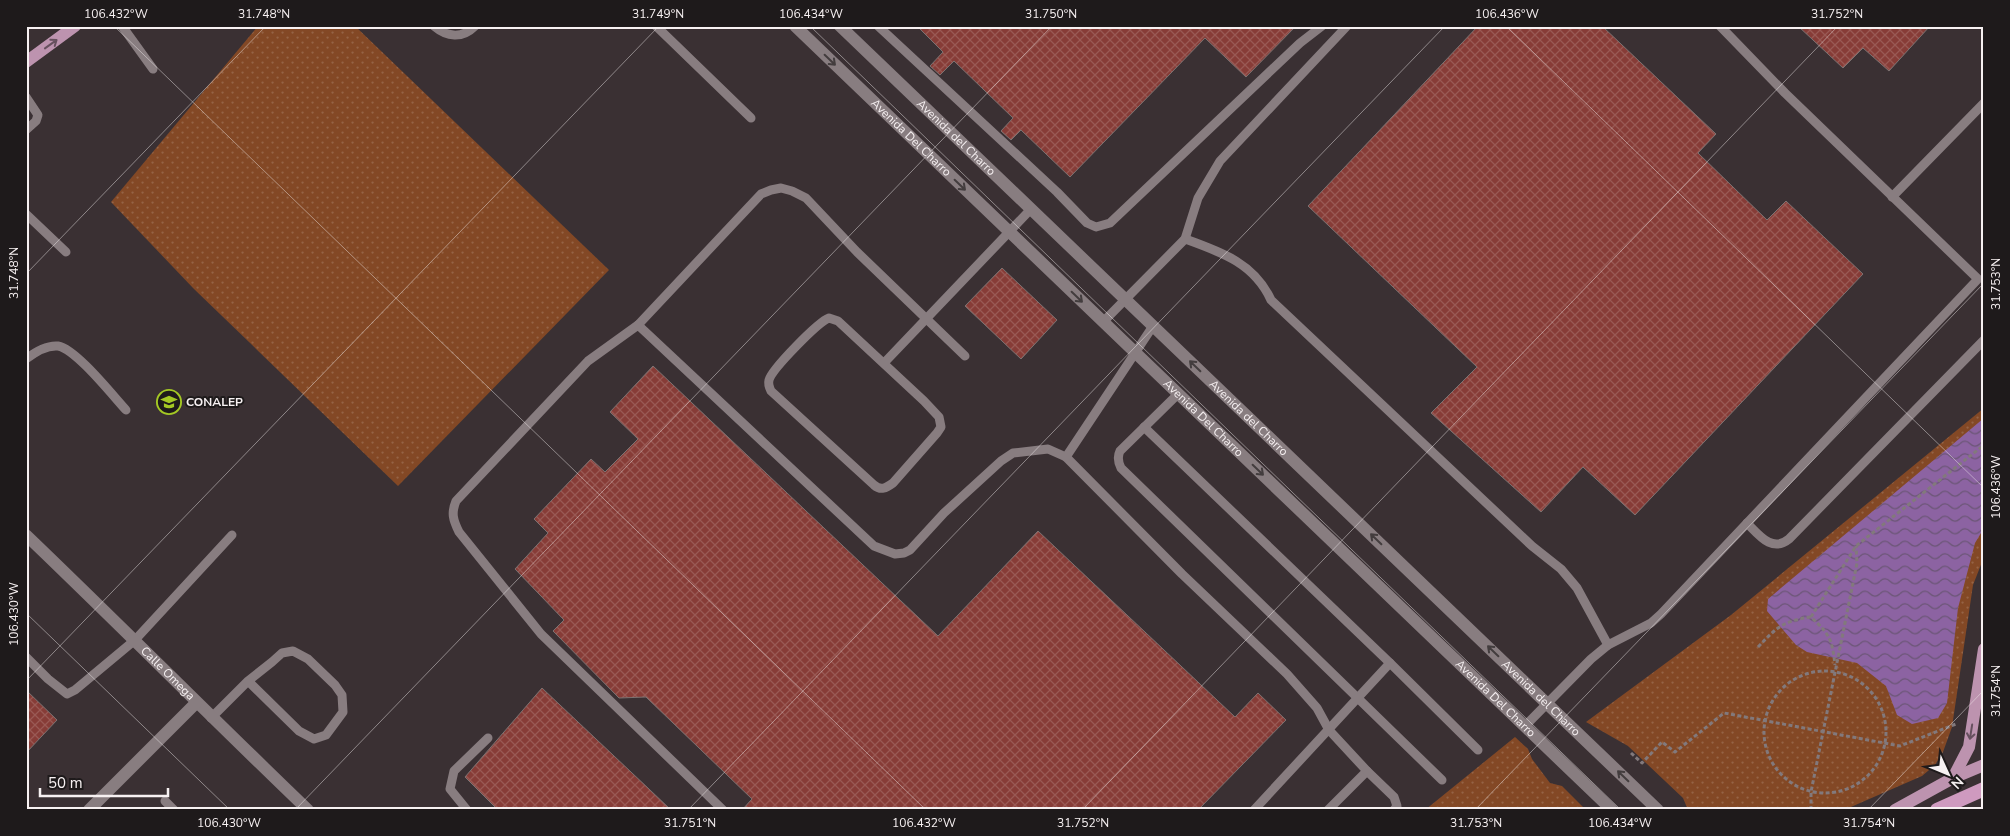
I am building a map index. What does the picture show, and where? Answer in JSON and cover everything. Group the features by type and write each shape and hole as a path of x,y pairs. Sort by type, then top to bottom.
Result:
{"highway":[{"path":"1937,810 1984,789"}],"main road":[{"path":"26,62 75,26"},
{"path":"1953,778 1969,747 1984,649"},
{"path":"1895,810 1953,778 1984,765"}],"street":[{"name":"Avenida Del Charro","path":"795,26 1612,810"},
{"name":"Avenida del Charro","path":"840,26 1658,810"},
{"name":"Calle Omega","path":"26,535 135,640 211,718 308,810"},
{"path":"89,810 196,703"}],"lane":[{"path":"122,26 153,69"},
{"path":"434,26 443,34 459,35 475,26"},
{"path":"656,26 751,118"},
{"path":"878,26 1057,192 1087,223 1096,227 1110,224 1300,43 1322,26"},
{"path":"1103,322 1185,240 1198,198 1220,161 1347,26"},
{"path":"1525,726 1608,645 1650,623 1661,614 1978,279 1785,93 1720,26"},
{"path":"26,97 38,115 36,121 26,130"},
{"path":"1892,197 1984,103"},
{"path":"723,810 542,634 459,532 452,512 456,501 588,361 638,325 761,194 771,190 781,188 792,190 806,198 858,252 965,356"},
{"path":"884,363 1031,209"},
{"path":"26,214 66,252"},
{"path":"1185,240 1214,250 1242,264 1266,289 1271,300 1532,546 1561,569 1577,588 1608,645"},
{"path":"829,318 838,321 884,363 905,381 939,417 941,427 893,483 884,489 880,489 771,391 768,381 771,375 812,330 829,318"},
{"path":"638,325 866,540 883,551 895,554 910,550 944,513 1001,461 1013,453 1048,449 1066,457 1182,574 1287,674 1317,708 1329,730 1394,797 1396,806 1394,810"},
{"path":"1066,457 1153,326"},
{"path":"1747,523 1769,543 1783,544 1789,540 1984,340"},
{"path":"26,359 48,346 60,346 72,353 87,367 126,410"},
{"path":"1178,394 1120,451 1118,456 1121,468 1442,780"},
{"path":"1144,427 1478,750"},
{"path":"26,657 67,694 75,690 135,640 232,535"},
{"path":"211,718 248,681 282,653 293,651 308,659 335,685 342,695 343,712 326,735 314,739 299,731 248,681"},
{"path":"1254,810 1390,663"},
{"path":"467,810 450,789 454,771 488,738"},
{"path":"1328,810 1367,770"},
{"path":"165,802 174,810"}],"path":[{"path":"1758,647 1776,629 1791,620 1811,617 1856,546 1984,445"},
{"path":"1811,810 1811,792 1857,563 1856,546"},
{"path":"1811,617 1833,643 1835,670"},
{"path":"1835,670 1848,674 1864,684 1874,694 1882,708 1888,727 1887,745 1877,767 1863,781 1834,792 1811,792 1798,787 1779,773 1770,758 1763,739 1764,720 1770,705 1779,692 1794,679 1815,671 1835,670"},
{"path":"1631,753 1642,763 1662,742 1676,752 1724,714 1764,720 1887,745 1904,745 1956,724"}],"shaded area":[{"path":"258,26 355,26 609,270 398,486 194,289 111,202"},
{"path":"1984,408 1984,557 1973,585 1952,727 1943,752 1935,765 1922,776 1844,810 1688,810 1683,798 1628,746 1586,722 1731,615"},
{"path":"1515,737 1528,749 1532,759 1550,783 1562,786 1586,810 1425,810"}],"water":[{"path":"1984,418 1984,528 1975,543 1958,608 1947,703 1938,718 1912,724 1897,715 1886,686 1857,663 1807,652 1796,645 1767,611 1768,599"}],"building":[{"path":"917,26 1296,26 1246,77 1205,38 1070,177 1021,130 1011,140 1001,131 1013,118 954,61 940,75 930,66 943,52"},
{"path":"1478,26 1602,26 1716,134 1698,153 1767,220 1786,201 1863,274 1635,515 1583,467 1541,512 1431,413 1477,367 1308,206"},
{"path":"1798,26 1930,26 1889,71 1863,48 1843,68"},
{"path":"1002,268 1057,320 1021,359 965,306"},
{"path":"653,366 938,636 1038,531 1235,717 1258,693 1286,720 1198,810 742,810 752,799 646,697 619,698 553,631 564,620 515,569 548,533 534,519 591,459 605,472 638,439 610,412"},
{"path":"542,688 671,810 498,810 465,777"},
{"path":"26,690 57,720 26,753"}],"place":[{"name":"CONALEP","path":"169,402"}]}
